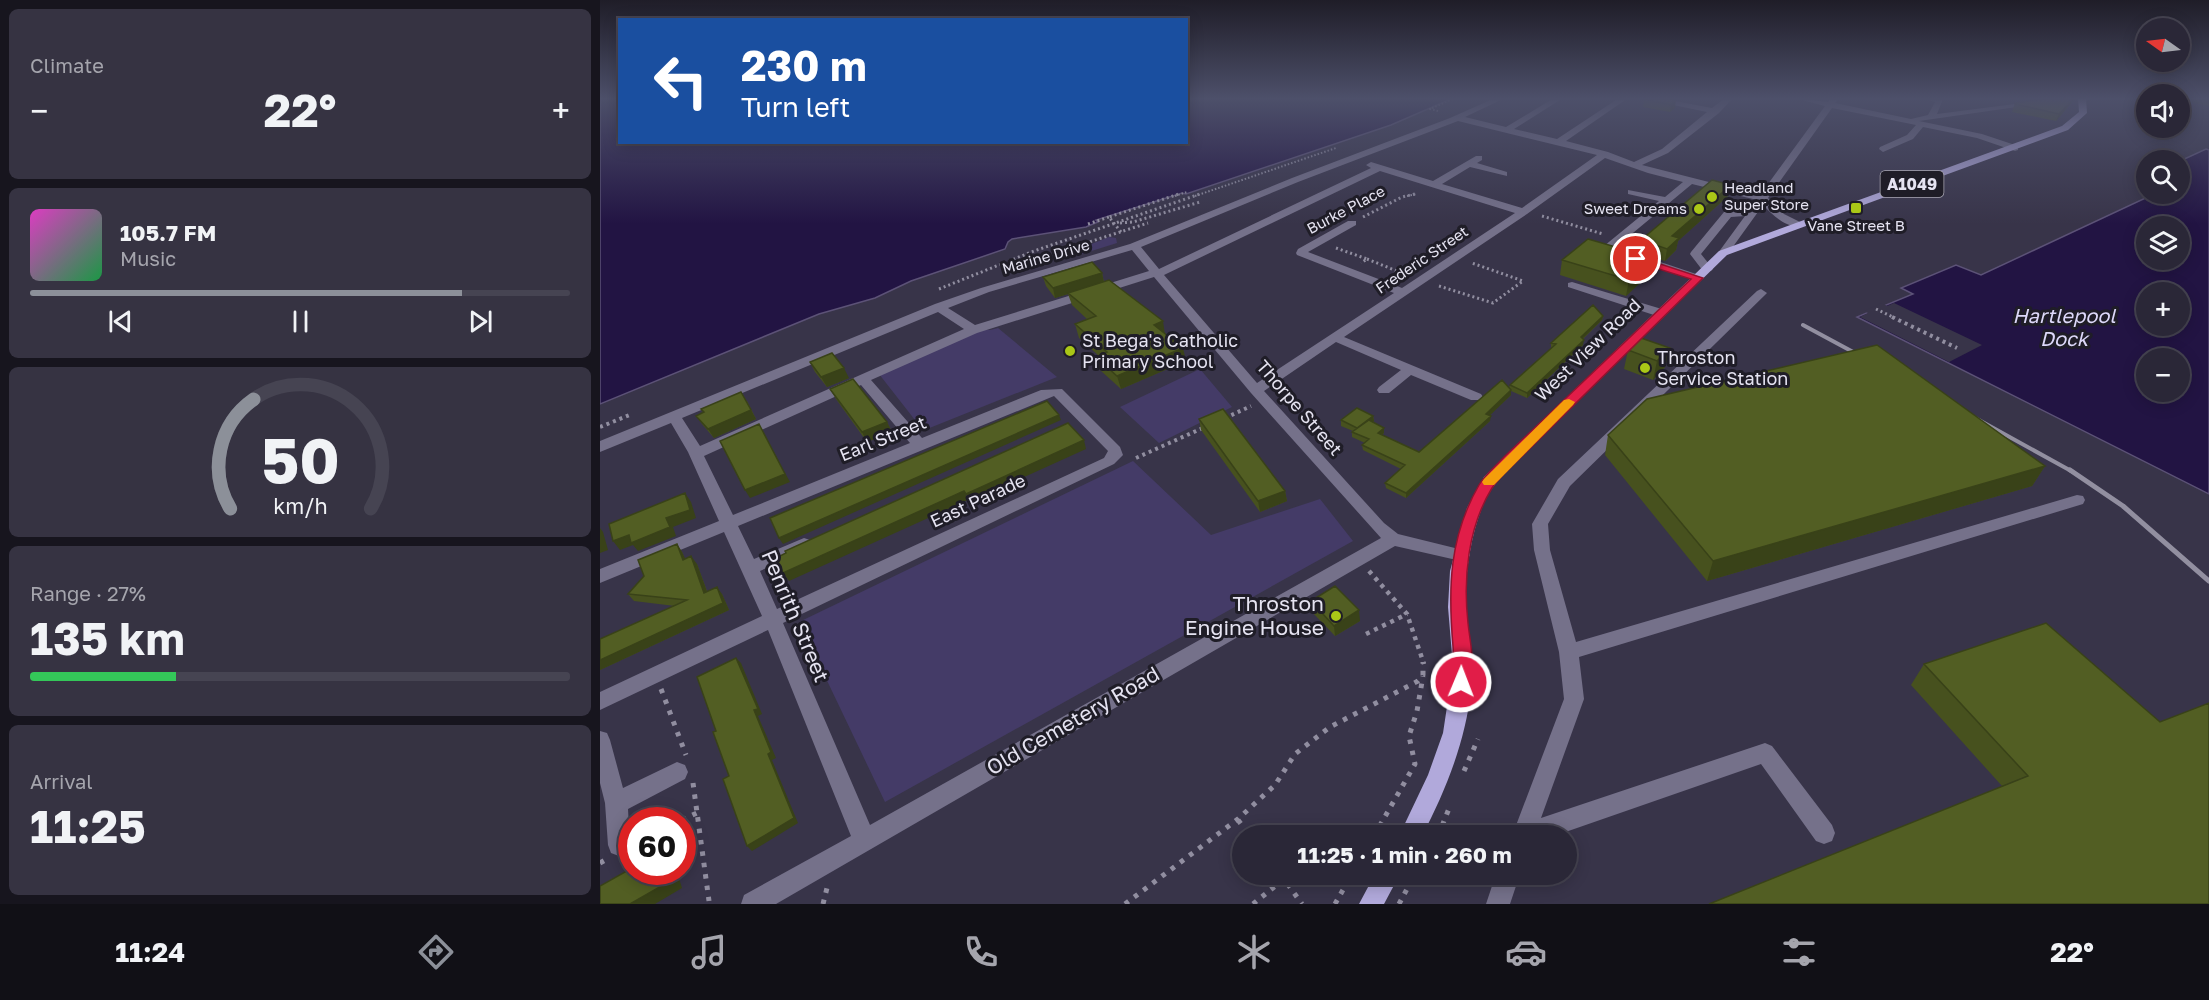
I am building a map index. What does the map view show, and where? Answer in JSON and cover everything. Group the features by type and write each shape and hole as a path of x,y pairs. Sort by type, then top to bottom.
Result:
{"main road":[{"name":"West View Road","path":"1415,825 1444,762 1458,716 1463,665 1457,598 1461,555 1471,521 1486,486 1509,460 1723,254 1796,224 2035,140"},
{"path":"1371,904 1382,885"}],"street":[{"name":"Marine Drive","path":"600,447 939,307 986,290 1134,246 1395,140"},
{"path":"1551,140 1605,154 1690,181 1762,198 1780,216 1796,224"},
{"path":"1634,165 1665,151 1679,140"},
{"path":"1723,254 1804,140"},
{"path":"1883,149 1903,140"},
{"path":"1992,140 2015,148"},
{"name":"Frederic Street","path":"1255,397 1334,337 1523,212 1605,154"},
{"path":"1438,186 1479,158"},
{"path":"1351,159 1523,212"},
{"path":"1468,164 1504,174"},
{"path":"695,454 974,330 1156,273 1379,168"},
{"path":"1690,181 1608,248 1702,273"},
{"path":"1631,192 1666,200"},
{"path":"1702,273 1695,254 1728,214 1752,212"},
{"name":"Burke Place","path":"1352,223 1301,253 1402,292"},
{"name":"Thorpe Street","path":"1134,246 1255,397 1378,527 1393,538 1461,555"},
{"path":"1572,285 1661,313"},
{"path":"1527,825 1574,699 1569,652 1542,549 1540,524 1564,483 1761,293"},
{"path":"939,307 974,330"},
{"path":"1334,337 1476,397"},
{"path":"1384,390 1410,369"},
{"path":"863,379 920,445"},
{"name":"Earl Street","path":"600,576 1052,392"},
{"name":"East Parade","path":"773,620 1109,461 1115,455 1116,450 1076,421 1057,393 1052,392"},
{"name":"Penrith Street","path":"672,417 678,421 750,568 864,839"},
{"path":"1569,652 2076,500"},
{"name":"Old Cemetery Road","path":"753,904 1393,538"},
{"path":"750,568 813,539"},
{"path":"600,701 773,620"},
{"path":"600,740 616,803 618,831"},
{"path":"1553,825 1765,753 1824,833"},
{"path":"616,803 677,772"},
{"path":"1498,904 1504,885"}],"path":[{"path":"1113,223 1342,146"},
{"name":"Burke Place","path":"1352,223 1402,197 1438,186"},
{"path":"1088,224 1187,192"},
{"path":"1113,223 1133,222 1211,199"},
{"path":"1046,257 1102,236 1203,205"},
{"path":"1540,215 1605,234"},
{"path":"1109,217 1120,231"},
{"path":"1341,229 1357,235 1336,248 1397,271 1423,267 1434,270"},
{"path":"1420,279 1489,303 1493,303 1523,280 1455,257"},
{"path":"1347,271 1367,259"},
{"path":"1876,309 1957,348"},
{"path":"1222,419 1255,397"},
{"path":"1136,458 1211,424"},
{"path":"1365,555 1370,572 1407,614 1424,664 1418,711 1408,736 1415,764 1380,825"},
{"path":"1366,634 1407,614"},
{"path":"1125,904 1238,819 1275,784 1295,754 1329,727 1418,681 1423,675"},
{"path":"1238,819 1242,825"},
{"path":"1253,904 1273,885"},
{"path":"1288,885 1302,904"},
{"path":"1335,904 1346,885"},
{"path":"1398,904 1409,885"}],"shaded area":[{"path":"1109,237 1116,238 1117,243 1066,259 1059,257"},
{"path":"998,328 1057,377 922,429 879,374 980,329"},
{"path":"1200,369 1232,407 1159,443 1120,407"},
{"path":"1133,461 1211,535 1320,499 1353,541 885,802 799,622"}],"water":[{"path":"600,140 618,140 618,144 1188,144 1188,140 1346,140 1186,194 1182,193 1096,220 1098,222 1086,227 1012,239 1005,249 911,281 875,298 819,314 600,404"},
{"name":"Hartlepool Dock","path":"2206,149 2209,150 2209,494 1857,317 1913,294 1901,288 1956,265 1981,275 2136,202 2190,204 2190,156"}],"pier":[{"path":"1882,303 1887,306 1894,303 1982,345 1949,362 1860,317 1868,313 1864,311"}],"building":[{"path":"1712,180 1731,185 1672,236 1679,238 1667,249 1641,240"},
{"path":"1588,239 1626,250 1632,245 1659,254 1629,280 1562,260"},
{"path":"1092,262 1102,273 1053,288 1043,277"},
{"path":"1109,280 1163,321 1154,325 1183,348 1117,376 1096,357 1107,352 1075,324 1096,316 1068,293"},
{"path":"1593,305 1603,316 1581,337 1584,340 1527,393 1510,385 1556,344 1551,343"},
{"path":"1641,338 1670,348 1657,361 1628,350"},
{"path":"1877,345 2045,466 1713,561 1608,435 1647,399"},
{"path":"832,353 844,368 821,377 810,362"},
{"path":"853,379 887,422 862,432 830,389"},
{"path":"1502,380 1511,390 1486,414 1491,416 1406,493 1385,483 1405,465 1362,445 1369,439 1352,432 1369,420 1384,428 1378,433 1419,452"},
{"path":"741,392 751,410 708,429 696,416 704,412 701,409"},
{"path":"1047,401 1059,415 779,538 770,518"},
{"path":"1357,408 1373,416 1357,428 1341,420"},
{"path":"1223,409 1285,491 1258,501 1199,419"},
{"path":"1068,423 1084,440 966,494 964,491 783,573 776,558 786,553 785,551"},
{"path":"759,424 785,474 745,490 720,441"},
{"path":"685,493 690,510 666,518 670,527 631,543 629,535 613,541 609,524"},
{"path":"677,544 683,560 691,556 704,593 717,587 723,603 600,660 600,639 687,600 628,594 644,576 638,560"},
{"path":"1335,586 1359,610 1334,626 1311,601"},
{"path":"2046,623 2160,722 2209,703 2209,904 1709,904 2028,776 1924,664"},
{"path":"736,658 758,709 754,710 771,752 768,754 794,818 747,846 723,779 729,776 697,677"},
{"path":"618,876 618,885 663,885 630,904 600,904 600,886"}],"railway":[{"path":"1803,325 1868,360"},
{"path":"1968,414 2073,472"},
{"path":"2073,472 2123,506 2209,581"}],"slow traffic":[{"path":"1489,482 1569,402"}],"place":[{"name":"Headland Super Store","path":"1712,197"},
{"name":"Vane Street B","path":"1856,208"},
{"name":"Sweet Dreams","path":"1699,209"},
{"name":"St Bega's Catholic Primary School","path":"1070,351"},
{"name":"Throston Service Station","path":"1645,368"},
{"name":"Throston Engine House","path":"1336,616"}],"route":[{"path":"1461,682 1463,665 1457,598 1459,565 1471,521 1486,486 1509,460 1698,278 1636,259"}]}
